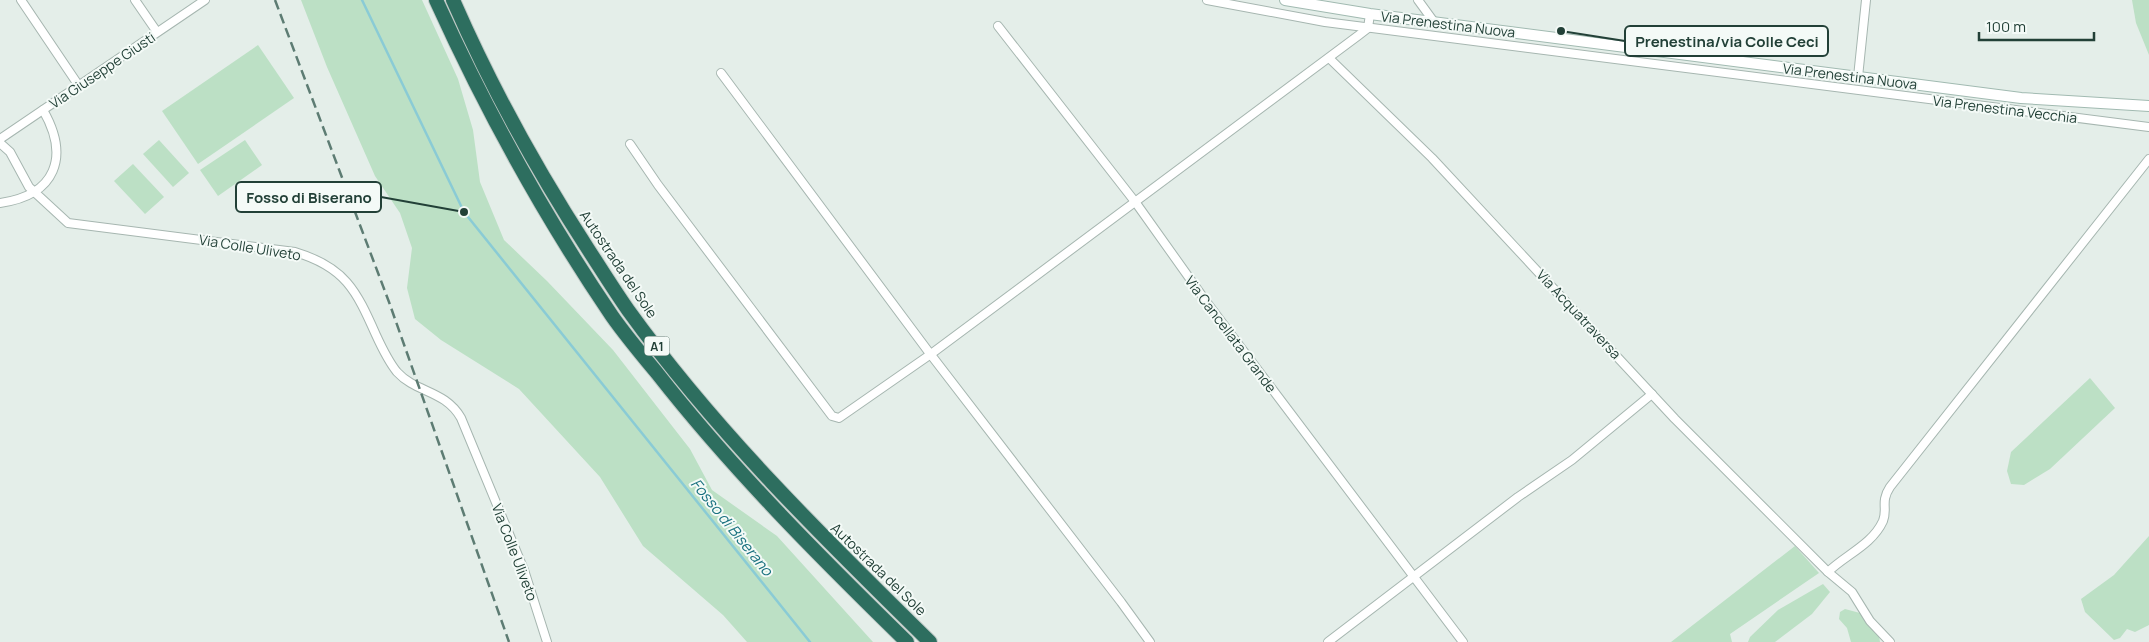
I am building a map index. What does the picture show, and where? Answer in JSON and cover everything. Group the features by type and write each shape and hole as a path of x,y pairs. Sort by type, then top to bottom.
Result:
{"highway":[{"name":"A1","path":"436,0 465,64 522,172 613,318 702,429 800,537 906,642"},
{"name":"Autostrada del Sole","path":"453,0 478,56 523,142 560,206 628,310 710,414 813,528 930,642"}],"main road":[{"name":"Via Prenestina Nuova","path":"1284,0 1370,14 2032,99 2149,106"}],"street":[{"path":"21,0 79,86"},
{"path":"136,0 157,32"},
{"name":"Via Giuseppe Giusti","path":"0,139 205,0"},
{"name":"Via Prenestina Vecchia","path":"1207,0 1282,15 1368,28 2149,128"},
{"path":"1418,0 1434,22"},
{"path":"1858,77 1866,0"},
{"path":"630,144 658,185 833,417 841,418 1136,203 1329,58 1368,28 1370,14"},
{"name":"Via Cancellata Grande","path":"998,26 1136,203 1205,300 1464,642"},
{"name":"Via Acquatraversa","path":"1329,58 1432,158 1652,394 1752,498 1828,572 1852,592 1867,616 1890,642"},
{"path":"721,73 930,354 1150,642"},
{"path":"0,203 35,192 46,184 51,177 56,160 55,140 43,110"},
{"name":"Via Colle Uliveto","path":"0,143 10,152 26,183 68,223 284,250 321,261 336,272 353,289 360,300 385,354 396,370 414,383 445,399 455,408 461,418 524,570 547,642"},
{"path":"1828,572 1838,562 1855,552 1880,525 1884,515 1884,497 1890,487 2149,159"},
{"path":"1328,642 1518,497 1572,460 1652,394"}],"green space":[{"path":"301,0 422,0 458,79 473,130 480,182 504,240 547,281 613,350 690,449 712,490 777,536 873,642 747,642 723,615 643,546 600,477 519,389 441,340 415,319 407,288 412,248 400,213 375,176 327,67"},
{"path":"2132,0 2149,0 2149,55 2136,23"},
{"path":"258,45 294,98 198,164 162,111"},
{"path":"159,140 189,173 173,187 143,154"},
{"path":"245,140 262,165 218,196 200,170"},
{"path":"133,164 164,197 145,214 114,181"},
{"path":"2090,378 2115,408 2050,469 2024,485 2011,484 2007,471 2011,452"},
{"path":"2149,536 2149,625 2135,632 2127,629 2120,638 2114,640 2085,612 2081,599 2114,575"},
{"path":"1795,546 1819,573 1730,634 1732,642 1671,642"},
{"path":"1823,584 1830,592 1812,614 1775,642 1748,642 1750,637 1778,610"},
{"path":"1845,609 1860,613 1879,636 1880,642 1851,642 1847,628 1839,619 1840,612"}],"waterway":[{"name":"Fosso di Biserano","path":"362,0 464,212 810,642"}],"railway":[{"path":"275,0 389,302 509,642"}],"place":[{"name":"Prenestina/via Colle Ceci","path":"1561,31"},
{"name":"Fosso di Biserano","path":"464,212"}]}
